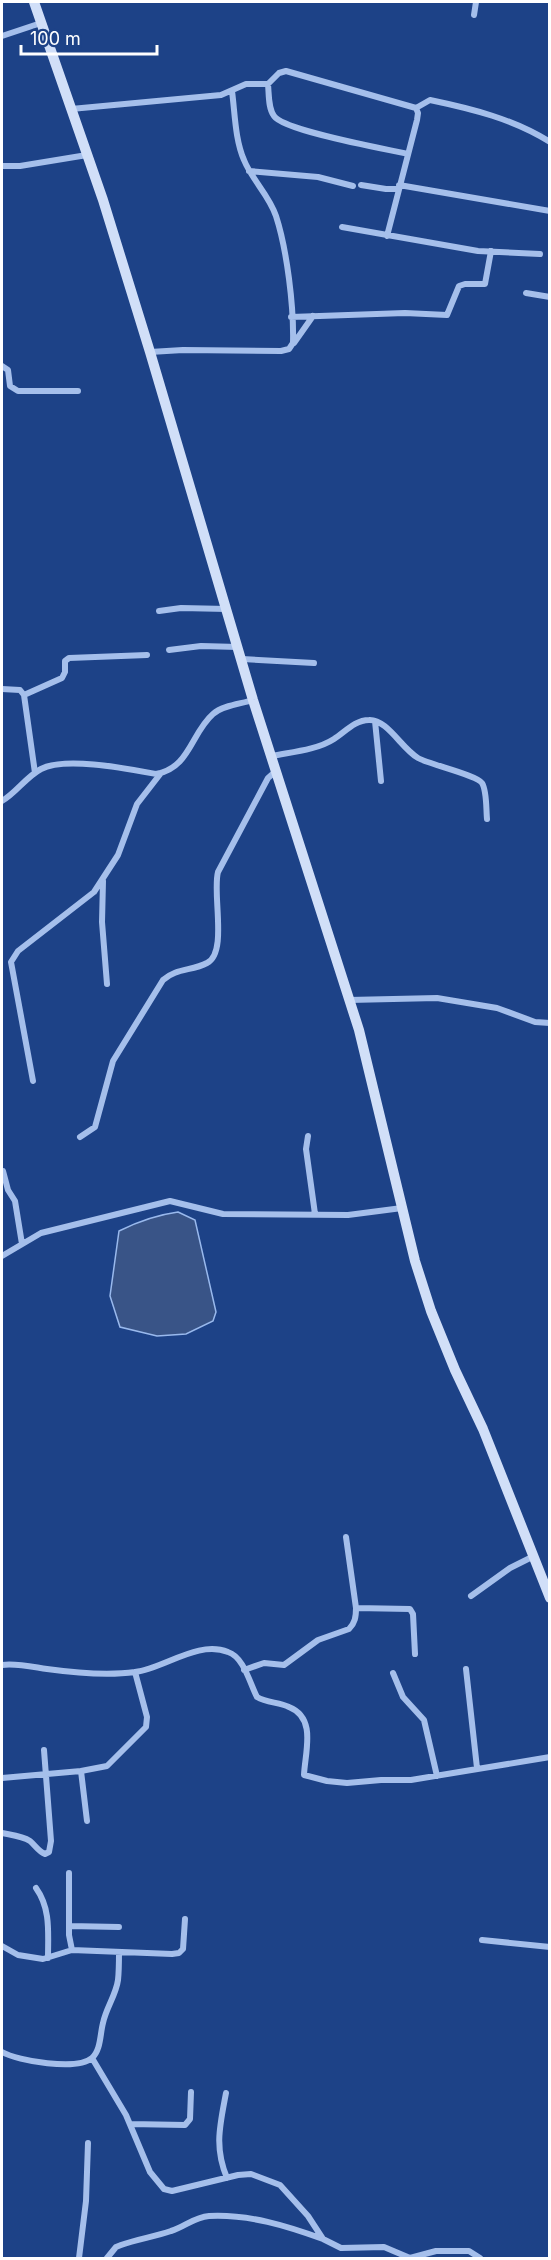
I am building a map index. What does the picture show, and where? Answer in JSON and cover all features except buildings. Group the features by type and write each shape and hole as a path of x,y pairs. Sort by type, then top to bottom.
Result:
{"street":[{"path":"34,2 87,155 150,352 253,700 359,1030 415,1261 431,1311 455,1370 483,1428 549,1598"},
{"path":"474,15 476,2"},
{"path":"2,36 42,23"},
{"path":"71,109 221,95 246,84 268,84 279,73 286,71 416,108 430,100 500,117 549,142"},
{"path":"268,84 272,112 282,123 408,154"},
{"path":"232,91 238,143 249,171 269,200 281,232 288,268 292,346"},
{"path":"387,236 417,120 416,108"},
{"path":"2,166 20,166 87,155"},
{"path":"249,171 318,177 353,186"},
{"path":"361,184 549,211"},
{"path":"342,227 491,251 540,254"},
{"path":"291,317 405,313 447,315 459,286 485,284 491,251"},
{"path":"526,293 549,297"},
{"path":"150,352 281,351 292,346 313,316"},
{"path":"2,366 9,370 10,386 14,389 78,391"},
{"path":"159,611 181,608 227,609"},
{"path":"169,650 201,646 238,647"},
{"path":"24,695 62,678 65,672 65,662 69,658 147,656"},
{"path":"242,659 314,663"},
{"path":"2,690 20,690 24,695 35,772"},
{"path":"33,1081 11,962 18,951 94,892 103,881 124,842 138,804 161,773 183,760 204,725 214,714 230,706 253,700"},
{"path":"272,756 333,740 362,721 381,722 409,753 437,766 481,781 487,819"},
{"path":"375,721 381,781"},
{"path":"2,801 35,772 52,765 81,764 161,773"},
{"path":"80,1137 95,1127 113,1061 153,993 171,974 207,963 215,955 218,934 215,885 218,872 268,778 277,771"},
{"path":"103,881 102,922 107,984"},
{"path":"349,1000 437,998 497,1008 535,1022 549,1023"},
{"path":"308,1136 306,1149 315,1214"},
{"path":"3,1171 8,1190 15,1201 22,1244"},
{"path":"2,1256 41,1233 170,1201 223,1214 348,1215 402,1209"},
{"path":"244,1670 261,1664 280,1666 290,1663 318,1640 349,1629 354,1622 356,1608 346,1537"},
{"path":"471,1596 510,1568 534,1556"},
{"path":"356,1608 410,1609 413,1614 415,1654"},
{"path":"2,1665 102,1674 135,1672 162,1666 202,1650 215,1649 235,1655 257,1697 289,1707 299,1712 303,1718 308,1732 305,1776 347,1784 436,1776 549,1757"},
{"path":"466,1669 477,1768"},
{"path":"2,1778 81,1771 106,1766 146,1727 147,1718 135,1672"},
{"path":"393,1673 403,1697 424,1720 436,1776"},
{"path":"2,1833 24,1838 40,1852 45,1854 49,1852 51,1841 44,1750"},
{"path":"81,1771 87,1821"},
{"path":"69,1873 69,1926 72,1950"},
{"path":"36,1888 42,1897 48,1915 48,1958"},
{"path":"2,1946 27,1957 48,1958 72,1950 179,1953 183,1949 185,1919"},
{"path":"69,1926 119,1928"},
{"path":"482,1940 549,1947"},
{"path":"2,2052 22,2060 63,2064 81,2063 92,2058 99,2045 103,2021 116,1991 119,1952"},
{"path":"92,2058 130,2124 150,2172 164,2189 172,2191 184,2189 251,2174 276,2182 308,2216 323,2239"},
{"path":"130,2124 185,2125 190,2119 191,2092"},
{"path":"225,2094 218,2144 220,2162 227,2178"},
{"path":"78,2259 85,2211 88,2143"},
{"path":"107,2259 116,2247 172,2231 189,2221 210,2216 253,2218 289,2227 341,2248 384,2247 409,2258 441,2250 469,2251 480,2259"}],"water":[{"path":"178,1212 195,1220 216,1312 213,1321 186,1334 157,1336 120,1327 110,1296 119,1231 148,1219"}]}
